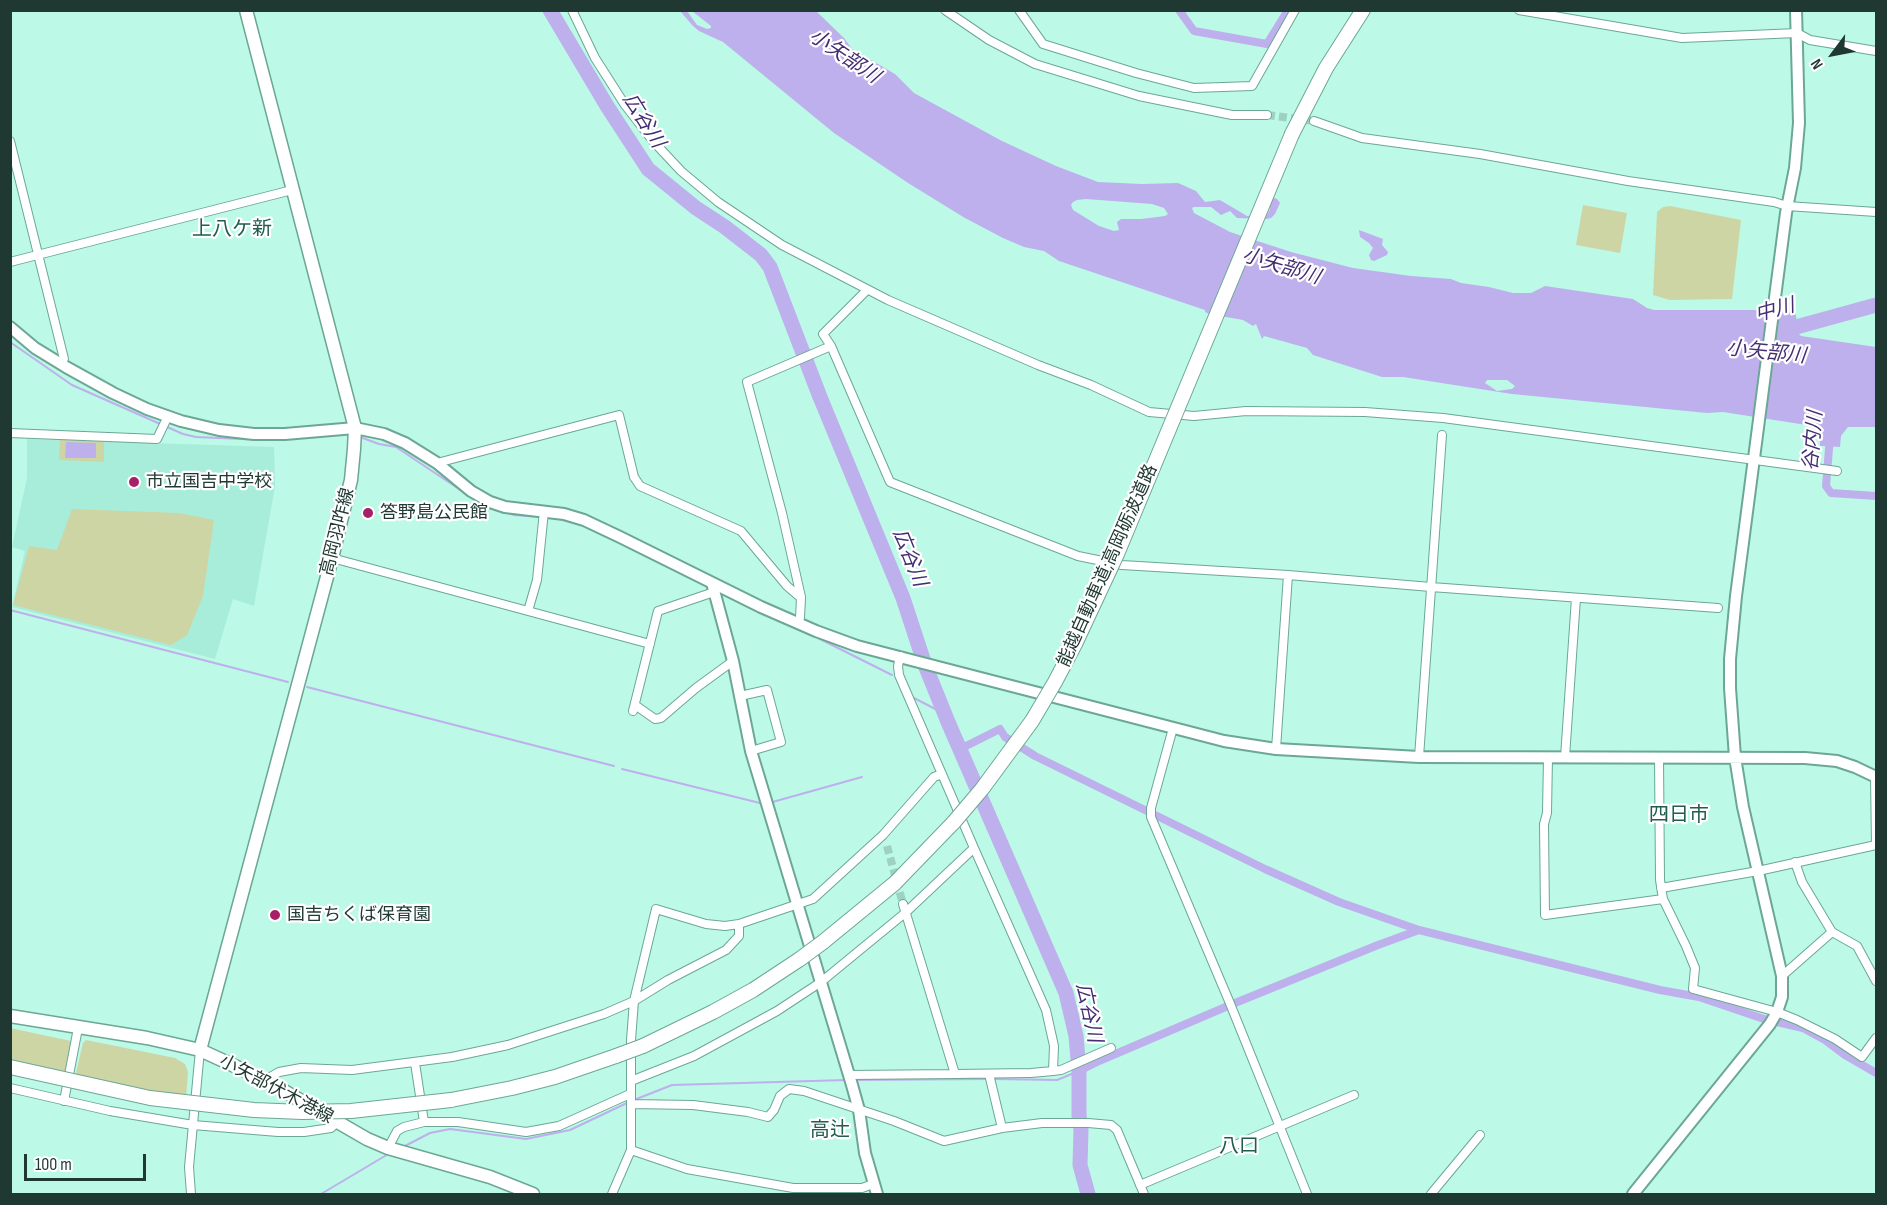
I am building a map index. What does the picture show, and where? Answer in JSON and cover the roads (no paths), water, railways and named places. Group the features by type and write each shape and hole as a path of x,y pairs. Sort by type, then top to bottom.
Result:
{"highway":[{"name":"能越自動車道;高岡砺波道路","path":"10,1067 150,1098 254,1110 351,1111 451,1100 534,1083 643,1046 753,990 823,942 895,883 954,822 988,781 1032,721 1076,644 1117,554 1292,134 1326,68 1363,10"}],"main road":[{"name":"高岡羽咋線","path":"200,1050 332,558 351,480 355,428 246,10"},
{"name":"小矢部伏木港線","path":"10,1017 147,1038 200,1050 265,1080 367,1139 389,1148 490,1177 533,1194"}],"street":[{"path":"572,10 595,58 625,105 653,141 681,171 718,202 782,245 867,290 1149,412 1194,416 1246,411 1365,412 1443,418 1664,449 1754,457 1837,471"},
{"path":"945,10 989,40 1035,64 1139,96 1232,115 1267,115"},
{"path":"1019,10 1043,44 1136,73 1194,88 1252,86 1295,10"},
{"path":"1519,10 1682,38 1797,33 1810,40 1876,51"},
{"path":"1572,20 1573,10"},
{"path":"1633,1194 1774,1017 1782,997 1782,976 1743,807 1735,757 1730,659 1754,457 1787,210 1795,168 1798,123 1796,10"},
{"path":"1314,122 1362,138 1453,150 1639,183 1774,202 1787,210 1876,212"},
{"path":"10,141 64,359 61,364"},
{"path":"10,262 292,190"},
{"path":"867,290 823,334 831,346 890,482 1078,556 1122,565 1288,575 1431,588 1718,608"},
{"path":"10,327 35,348 61,364 113,393 168,416 219,430 254,434 285,434 355,428 384,434 405,443 490,502 543,516 564,514 584,520 713,587 857,646 1224,741 1276,749 1419,757 1735,757 1837,761 1855,766 1876,777 1876,845 1758,871 1661,888"},
{"path":"798,623 801,598 782,513 747,382 831,346"},
{"path":"10,433 158,439 168,416"},
{"path":"436,464 619,416 634,477 640,486 741,531 801,598"},
{"path":"1419,757 1442,435"},
{"path":"528,611 537,580 543,516"},
{"path":"332,558 650,644"},
{"path":"1276,749 1288,575"},
{"path":"713,587 658,611 634,708 655,719 661,718 733,661"},
{"path":"631,1150 687,1169 793,1188 875,1189 865,1153 859,1110 751,751 733,661 713,587"},
{"path":"1565,757 1576,598"},
{"path":"904,657 898,666 899,675 1046,1010 1054,1046 1053,1071"},
{"path":"741,696 767,690 781,742 751,751"},
{"path":"1173,728 1151,808 1151,817 1307,1194"},
{"path":"1548,757 1547,813 1544,824 1545,915 1663,899"},
{"path":"1659,757 1661,888 1663,899 1695,968 1693,990 1774,1017 1797,1020 1835,1039 1862,1057 1876,1038"},
{"path":"612,1194 631,1150 631,1040 634,1001 656,909 706,924 725,926 739,924 813,899 883,835 934,777 942,774"},
{"path":"883,835 886,846"},
{"path":"631,1081 694,1056 777,1011 821,982 905,913 974,848"},
{"path":"1795,862 1802,882 1832,932 1857,946 1876,981"},
{"path":"903,904 955,1074"},
{"path":"265,1080 279,1072 301,1068 352,1070 452,1057 508,1045 604,1014 634,1001 668,980 726,950 738,936 739,924"},
{"path":"1782,976 1832,932"},
{"path":"64,1101 78,1028"},
{"path":"850,1080 1053,1071 1061,1070 1111,1048"},
{"path":"191,1194 189,1167 200,1050"},
{"path":"415,1063 424,1122"},
{"path":"989,1074 1002,1128"},
{"path":"10,1088 110,1111 193,1125 304,1132 332,1128 336,1122"},
{"path":"389,1148 397,1131 424,1122 458,1122 526,1132 559,1126 631,1099 748,1112 768,1117 780,1096 789,1089 804,1091 894,1121 944,1141 1002,1128 1042,1123 1111,1125 1117,1130 1144,1194"},
{"path":"1140,1185 1354,1095"},
{"path":"1431,1194 1480,1135"}],"water":[{"name":"小矢部川","path":"680,11 687,11 697,25 707,29 711,26 692,11 816,11 852,49 895,74 914,93 1002,141 1098,182 1178,183 1196,191 1205,202 1220,200 1247,216 1267,215 1270,209 1267,195 1277,199 1280,203 1275,214 1267,219 1237,218 1230,211 1221,215 1211,207 1192,208 1194,213 1230,232 1291,252 1353,268 1451,279 1513,293 1531,293 1545,286 1633,299 1654,310 1764,310 1786,314 1795,310 1801,336 1876,347 1876,427 1848,427 1841,436 1840,447 1820,446 1820,434 1813,426 1723,412 1707,413 1512,394 1403,377 1382,377 1313,355 1307,348 1264,336 1262,339 1256,324 1253,326 1243,320 1209,314 1205,310 1059,261 1044,251 1024,247 965,218 834,133 723,42 693,26","holes":["1086,199 1152,204 1164,208 1168,214 1141,219 1121,219 1117,222 1119,230 1114,231 1099,226 1073,210 1071,205 1073,202","1487,380 1507,380 1515,386 1512,389 1497,391 1485,383"]},
{"path":"1359,230 1383,239 1382,245 1388,252 1387,255 1374,261 1371,260 1369,255 1373,248 1360,237"},
{"path":"66,442 96,443 96,458 65,458"}],"waterway":[{"name":"広谷川","path":"550,10 607,106 648,169 696,208 761,255 770,267 820,397 903,598 925,665 948,722 1066,993 1076,1036 1081,1130 1080,1165 1088,1194"},
{"path":"1179,10 1194,31 1267,44 1288,10"},
{"name":"中川","path":"1778,332 1876,305"},
{"path":"10,342 72,385 183,434 196,437 264,440 316,437"},
{"name":"谷内川","path":"1830,436 1826,486 1831,493 1876,496"},
{"path":"360,437 396,447 465,493"},
{"path":"497,510 514,515 541,517"},
{"path":"556,518 585,526"},
{"path":"10,610 288,682"},
{"path":"806,632 892,675"},
{"path":"307,687 614,766"},
{"path":"912,697 945,714"},
{"path":"960,749 1000,729 1005,737 1035,756 1265,869 1339,902 1419,930 1660,990 1699,997 1764,1019 1803,1028 1876,1073"},
{"path":"622,769 764,804"},
{"path":"769,803 862,777"},
{"path":"1079,1071 1235,1003 1419,930"},
{"path":"994,1079 1057,1080 1079,1071"},
{"path":"856,1080 988,1079"},
{"path":"634,1100 672,1085 847,1080"},
{"path":"403,1147 430,1133 450,1129 526,1139 570,1130 629,1102"},
{"path":"321,1194 390,1153"}],"tunnel":[{"path":"1267,115 1314,121"},
{"path":"887,846 903,904"}],"place":[{"name":"市立国吉中学校","path":"134,482"},
{"name":"答野島公民館","path":"368,513"},
{"name":"国吉ちくば保育園","path":"275,915"}],"district":[{"name":"上八ケ新","path":"232,230"},
{"name":"四日市","path":"1679,816"},
{"name":"高辻","path":"830,1131"},
{"name":"八口","path":"1239,1147"}]}
